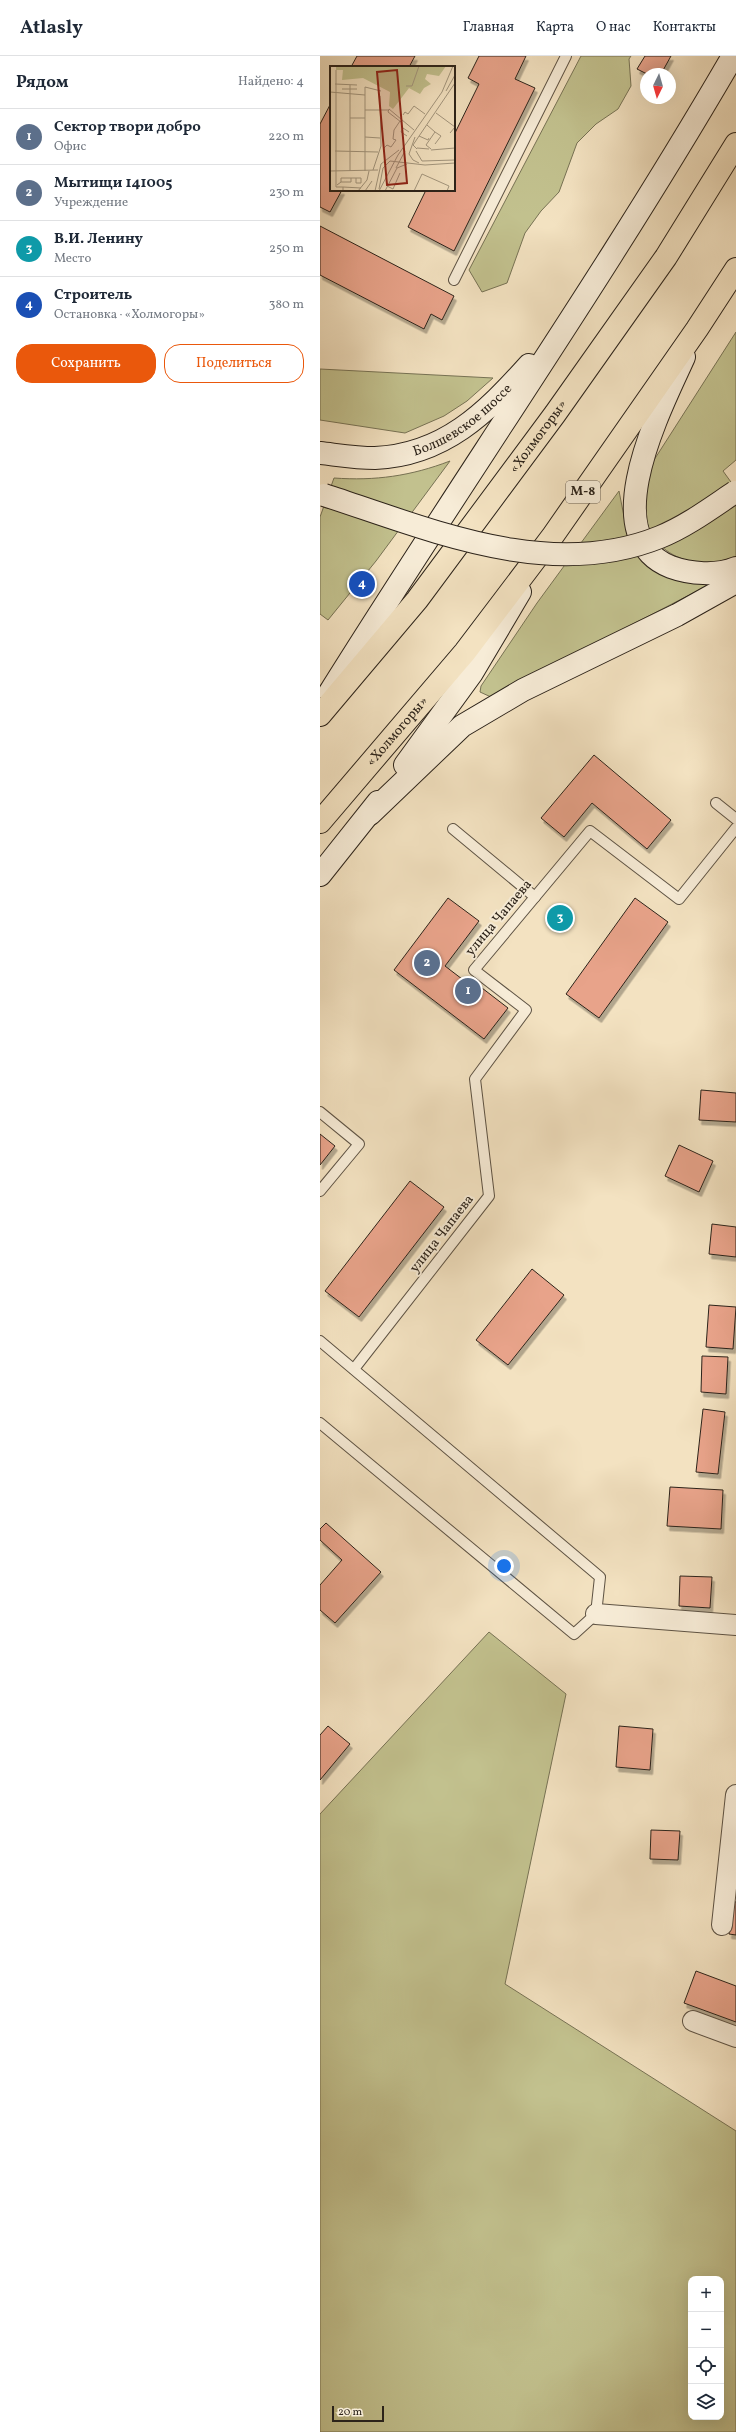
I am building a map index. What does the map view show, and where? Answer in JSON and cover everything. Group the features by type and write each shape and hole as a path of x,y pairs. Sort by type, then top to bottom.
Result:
{"highway":[{"name":"«Холмогоры»","path":"320,715 417,600 555,414 666,257 736,144"},
{"name":"«Холмогоры»","path":"320,822 465,652 552,537 697,330 736,269"}],"street":[{"path":"320,709 404,574 572,317 696,120 733,56"},
{"name":"Болшевское шоссе","path":"320,453 374,458 397,455 447,438 473,422 508,388 572,317"},
{"path":"697,330 658,414 638,474 635,520 638,537 645,547 667,566 682,571 705,572 728,571 736,568"},
{"path":"322,494 432,530 486,544 530,552 565,555 600,553 634,546 660,537 691,521 736,492"},
{"path":"320,875 370,814 472,673 552,537"},
{"path":"370,814 462,726 523,690 677,615 736,582"},
{"path":"596,1614 736,1625"},
{"path":"722,1925 736,1795"},
{"path":"693,2021 736,2037"}],"lane":[{"path":"454,280 566,56"},
{"path":"716,803 736,819"},
{"path":"453,828 535,897"},
{"name":"улица Чапаева","path":"354,1369 489,1196 475,1079 526,1010 474,970 590,831 679,899 736,828"},
{"path":"320,1112 359,1144 320,1191"},
{"path":"320,1340 600,1577 596,1614 574,1634 320,1423"}],"shaded area":[{"path":"581,56 631,56 629,59 631,86 618,109 596,124 577,143 559,192 541,211 525,233 507,283 482,292 469,270"},
{"path":"736,332 736,460 723,471 736,489 736,557 714,563 700,563 681,558 666,550 655,539 648,526 644,494 654,460"},
{"path":"320,369 493,378 467,401 444,416 405,433 320,420"},
{"path":"450,461 376,561 328,620 320,614 320,517 334,478 364,479 407,474"},
{"path":"619,491 628,537 707,586 491,697 480,692 481,686 537,603"},
{"path":"489,1632 566,1694 505,1984 736,2131 736,2432 320,2432 320,1814"}],"building":[{"path":"357,56 415,56 410,66 352,66"},
{"path":"479,56 526,56 515,79 535,88 454,251 408,227 426,191 455,191 455,133 479,84 468,78"},
{"path":"645,56 671,56 664,68 640,68 640,70 637,69"},
{"path":"330,105 330,191 341,191 330,212 320,207 320,124"},
{"path":"320,226 454,296 442,320 431,314 424,329 320,275"},
{"path":"594,755 671,820 647,849 592,803 564,837 541,818"},
{"path":"448,898 479,921 445,966 479,992 482,988 508,1008 484,1039 394,970"},
{"path":"635,898 668,922 599,1018 566,994"},
{"path":"701,1090 736,1093 736,1122 699,1120"},
{"path":"320,1134 335,1146 320,1165"},
{"path":"679,1145 713,1161 699,1192 665,1176"},
{"path":"410,1181 444,1207 359,1317 325,1291"},
{"path":"712,1224 736,1227 736,1257 709,1254"},
{"path":"532,1269 564,1295 508,1365 476,1340"},
{"path":"709,1305 736,1307 733,1349 706,1347"},
{"path":"702,1356 728,1357 726,1394 701,1392"},
{"path":"703,1409 725,1412 718,1474 696,1472"},
{"path":"670,1487 723,1490 721,1529 667,1526"},
{"path":"326,1523 381,1572 335,1623 320,1610 320,1585 342,1560 320,1540 320,1529"},
{"path":"680,1576 712,1577 710,1608 679,1606"},
{"path":"328,1726 350,1744 320,1780 320,1735"},
{"path":"619,1726 653,1729 650,1770 616,1767"},
{"path":"651,1830 680,1831 678,1860 650,1859"},
{"path":"732,1901 736,1902 736,1935 729,1934"},
{"path":"696,1971 736,1986 736,2022 684,2003"}],"place":[{"name":"Строитель","path":"362,584"},
{"name":"В.И. Ленину","path":"560,918"},
{"name":"Мытищи 141005","path":"427,963"},
{"name":"Сектор твори добро","path":"468,991"}]}
